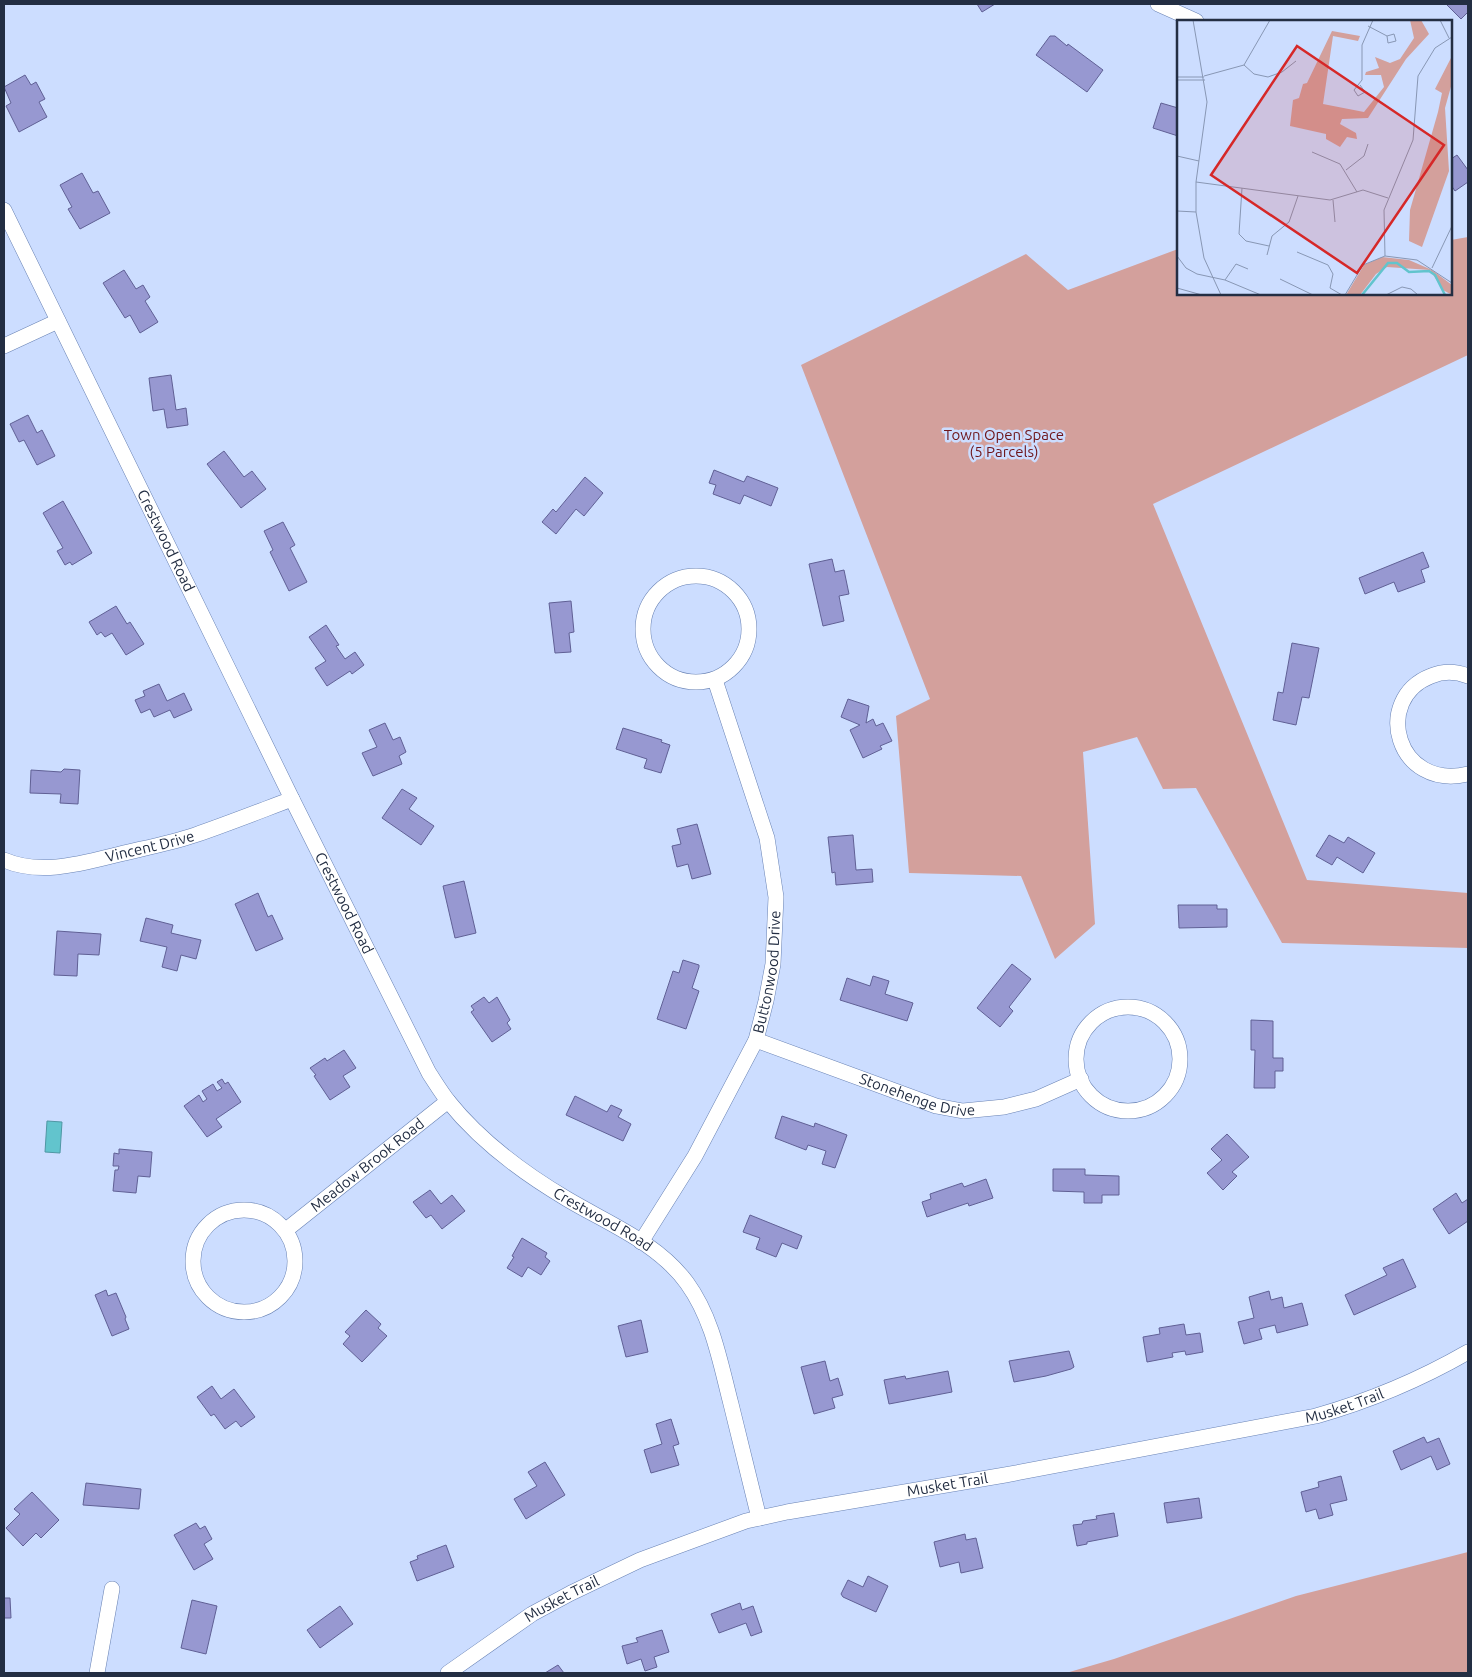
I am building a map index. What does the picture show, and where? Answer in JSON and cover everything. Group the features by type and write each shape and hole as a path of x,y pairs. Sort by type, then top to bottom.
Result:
{"street":[{"path":"1158,4 1194,20"},
{"name":"Crestwood Road","path":"4,210 428,1073 448,1101 480,1136 513,1163 566,1199 641,1242 668,1261 686,1282 701,1305 714,1334 759,1518"},
{"path":"4,346 58,320"},
{"path":"696,576 715,579 731,588 743,603 749,620 749,639 743,656 731,670 715,680 697,683 678,680 662,670 650,656 644,638 644,620 650,602 662,588 678,579 696,576"},
{"path":"1468,676 1458,672 1440,673 1423,679 1410,691 1401,706 1398,724 1400,742 1409,758 1423,770 1438,776 1455,777 1468,774"},
{"name":"Buttonwood Drive","path":"641,1242 695,1156 756,1040 773,964 776,897 767,838 715,680"},
{"name":"Vincent Drive","path":"4,860 16,865 36,867 60,867 85,862 193,836 292,799"},
{"path":"1128,1007 1145,1010 1160,1018 1172,1030 1179,1046 1180,1063 1176,1080 1166,1094 1153,1105 1137,1110 1119,1110 1103,1104 1090,1094 1081,1079 1076,1062 1078,1045 1085,1030 1096,1017 1112,1009 1128,1007"},
{"name":"Stonehenge Drive","path":"756,1040 936,1106 963,1111 1004,1107 1036,1099 1081,1079"},
{"name":"Meadow Brook Road","path":"286,1230 448,1101"},
{"path":"241,1209 258,1211 274,1218 286,1230 294,1245 296,1262 293,1279 285,1294 272,1305 256,1312 239,1313 223,1308 209,1298 198,1285 193,1268 193,1252 199,1235 210,1222 225,1213 241,1209"},
{"name":"Musket Trail","path":"448,1673 532,1614 571,1593 640,1560 685,1542 759,1518 1005,1475 1316,1416 1342,1409 1399,1386 1468,1352"},
{"path":"97,1673 112,1589"}],"green space":[{"name":"Town Open Space (5 Parcels)","path":"1468,237 1468,355 1153,504 1307,880 1468,893 1468,948 1282,943 1196,788 1163,789 1137,737 1083,752 1095,924 1055,959 1021,876 909,873 896,716 930,699 801,365 1026,254 1068,290 1177,249 1177,295 1452,295 1452,240"},
{"path":"1468,1552 1468,1673 1066,1673 1114,1659 1296,1596"}],"shaded area":[{"path":"47,1121 62,1122 60,1153 45,1152"}],"building":[{"path":"977,4 995,4 982,12"},
{"path":"1446,4 1468,4 1468,12 1461,19"},
{"path":"1050,36 1055,36 1067,46 1068,44 1103,70 1087,92 1036,55"},
{"path":"25,75 31,85 36,82 45,99 39,102 47,117 19,132 6,106 11,103 4,87"},
{"path":"1161,103 1177,108 1177,136 1153,128"},
{"path":"1457,155 1468,170 1468,182 1455,191 1452,186 1452,158"},
{"path":"82,173 93,193 98,191 110,213 80,229 68,209 72,207 60,185"},
{"path":"124,270 136,289 143,285 150,297 145,301 158,322 140,333 130,315 125,318 103,283"},
{"path":"171,375 176,410 186,408 188,425 167,428 164,409 153,411 149,378"},
{"path":"28,415 37,433 42,430 55,456 37,465 24,440 19,442 10,424"},
{"path":"224,451 244,477 252,471 266,489 241,508 207,464"},
{"path":"714,470 744,482 747,476 778,488 771,506 744,495 740,504 713,494 716,485 709,483"},
{"path":"585,477 603,493 584,516 576,509 556,534 542,522 553,509 556,512"},
{"path":"63,501 92,553 72,565 70,562 65,565 57,551 63,548 43,513"},
{"path":"283,522 295,545 290,548 307,582 289,591 270,552 273,550 264,531"},
{"path":"1423,552 1429,567 1421,570 1425,582 1398,592 1394,582 1365,594 1359,578"},
{"path":"832,559 835,572 844,570 849,594 839,596 844,621 823,626 809,564"},
{"path":"571,601 574,632 569,633 571,652 555,653 549,603"},
{"path":"116,606 127,624 130,622 144,644 126,655 112,633 105,637 101,632 97,635 89,622"},
{"path":"326,625 339,645 336,646 345,659 355,652 364,665 352,674 350,671 327,686 315,668 326,661 309,637"},
{"path":"1292,643 1319,648 1309,698 1302,697 1296,725 1273,720 1278,692 1283,693"},
{"path":"159,684 167,701 184,693 192,710 174,718 170,710 154,717 150,709 141,713 135,700 145,696 143,691"},
{"path":"848,699 869,706 866,723 873,719 876,726 883,723 892,741 880,746 882,749 863,758 850,730 860,725 841,717"},
{"path":"385,723 393,740 400,737 406,752 399,756 402,764 373,776 362,753 377,747 369,730"},
{"path":"623,728 662,740 661,742 670,745 661,773 644,768 647,759 616,749"},
{"path":"64,769 80,770 78,804 60,803 61,794 30,793 31,770 61,772"},
{"path":"402,789 417,798 409,809 434,826 421,845 382,818"},
{"path":"697,824 711,874 692,879 688,864 677,867 672,846 681,844 677,829"},
{"path":"853,835 856,870 872,869 873,882 836,885 835,872 832,873 828,837"},
{"path":"1329,835 1344,843 1348,837 1375,853 1363,873 1337,857 1332,865 1316,856"},
{"path":"464,881 476,933 455,938 443,886"},
{"path":"258,893 268,917 272,915 283,939 256,951 235,904"},
{"path":"1178,905 1217,905 1217,909 1227,909 1227,927 1179,928"},
{"path":"146,918 173,925 171,933 201,940 196,959 181,955 177,971 162,967 167,947 140,941"},
{"path":"57,931 101,934 99,955 78,954 77,976 54,975"},
{"path":"683,960 699,965 692,988 699,991 686,1029 657,1019 673,971 679,973"},
{"path":"1012,964 1031,979 1009,1007 1013,1011 1000,1027 977,1008"},
{"path":"873,976 889,981 885,994 913,1003 907,1021 840,1000 847,978 870,986"},
{"path":"484,997 489,1003 497,997 510,1020 507,1023 511,1029 492,1042 471,1012 474,1010 471,1006"},
{"path":"1251,1020 1273,1021 1273,1058 1283,1058 1283,1071 1275,1071 1275,1088 1254,1088 1255,1050 1251,1050"},
{"path":"344,1050 356,1068 343,1076 350,1087 330,1100 310,1068 325,1058 327,1061"},
{"path":"222,1079 225,1084 228,1082 241,1102 216,1119 222,1127 207,1137 184,1106 199,1095 203,1102 207,1099 202,1091 213,1084 217,1091 222,1088 217,1082"},
{"path":"575,1096 607,1112 611,1105 622,1110 618,1117 631,1124 623,1141 566,1115"},
{"path":"782,1116 814,1127 815,1123 847,1135 835,1168 822,1164 826,1151 808,1145 806,1150 775,1138"},
{"path":"1227,1134 1249,1157 1232,1172 1237,1176 1223,1190 1207,1173 1222,1160 1211,1149"},
{"path":"119,1149 152,1152 150,1177 138,1176 136,1193 113,1191 115,1170 118,1170 119,1166 113,1166 114,1153 119,1154"},
{"path":"1053,1169 1085,1169 1085,1175 1119,1176 1119,1195 1102,1195 1102,1203 1084,1203 1084,1192 1053,1191"},
{"path":"986,1179 993,1198 969,1206 968,1203 927,1217 922,1202 931,1199 930,1194 962,1183 964,1187"},
{"path":"430,1190 441,1204 452,1195 465,1211 442,1229 431,1215 426,1218 413,1202"},
{"path":"1456,1193 1462,1203 1468,1199 1468,1221 1449,1234 1433,1209"},
{"path":"750,1215 802,1236 797,1249 782,1243 776,1257 756,1249 760,1238 743,1232"},
{"path":"522,1238 547,1253 545,1257 550,1261 541,1275 528,1267 522,1277 507,1268"},
{"path":"1403,1259 1416,1287 1354,1315 1345,1295 1387,1275 1383,1268"},
{"path":"106,1290 108,1296 116,1293 129,1329 112,1336 95,1295"},
{"path":"1269,1291 1271,1300 1282,1297 1284,1308 1302,1303 1308,1325 1277,1333 1275,1325 1259,1329 1262,1339 1244,1344 1238,1322 1254,1318 1249,1297"},
{"path":"366,1310 381,1324 378,1328 387,1336 362,1362 343,1344 350,1336 345,1332"},
{"path":"641,1320 648,1352 626,1357 618,1326"},
{"path":"1184,1324 1186,1335 1200,1333 1203,1352 1186,1355 1185,1351 1172,1353 1173,1357 1147,1362 1143,1337 1160,1334 1159,1328"},
{"path":"1069,1351 1074,1367 1071,1369 1014,1382 1009,1361"},
{"path":"825,1361 830,1381 838,1378 843,1395 832,1398 835,1408 814,1414 801,1367"},
{"path":"948,1371 952,1392 889,1404 884,1380 905,1376 906,1379"},
{"path":"212,1386 221,1399 234,1389 255,1417 241,1427 236,1421 225,1429 214,1414 211,1416 197,1397"},
{"path":"671,1419 679,1444 673,1446 679,1465 651,1473 644,1450 662,1444 656,1424"},
{"path":"1424,1437 1427,1443 1439,1438 1450,1464 1437,1470 1431,1456 1401,1470 1393,1451"},
{"path":"545,1462 565,1495 526,1519 514,1499 537,1486 528,1472"},
{"path":"1341,1476 1347,1500 1330,1504 1333,1515 1319,1519 1316,1509 1306,1512 1301,1492 1319,1487 1318,1482"},
{"path":"86,1483 141,1489 139,1509 83,1505"},
{"path":"32,1492 59,1520 41,1538 36,1533 23,1546 6,1528 20,1514 14,1509"},
{"path":"1199,1498 1202,1518 1167,1523 1164,1503"},
{"path":"1114,1513 1118,1536 1087,1542 1087,1544 1077,1546 1073,1525 1097,1519 1096,1516"},
{"path":"196,1523 200,1529 205,1526 212,1539 204,1544 213,1559 194,1570 174,1535"},
{"path":"965,1534 966,1540 976,1538 983,1568 961,1573 959,1562 940,1567 934,1542"},
{"path":"446,1545 454,1567 417,1581 410,1562 418,1559 417,1556"},
{"path":"868,1576 888,1586 876,1612 843,1597 841,1594 848,1580 863,1587"},
{"path":"4,1598 10,1598 11,1618 4,1618"},
{"path":"192,1600 217,1606 206,1654 181,1648"},
{"path":"740,1603 742,1610 753,1606 762,1632 751,1636 746,1623 719,1633 711,1614"},
{"path":"340,1606 353,1624 320,1648 307,1630"},
{"path":"662,1630 669,1652 654,1657 657,1667 645,1671 641,1659 627,1664 622,1646 638,1642 636,1638"},
{"path":"558,1665 564,1673 545,1673"}]}
